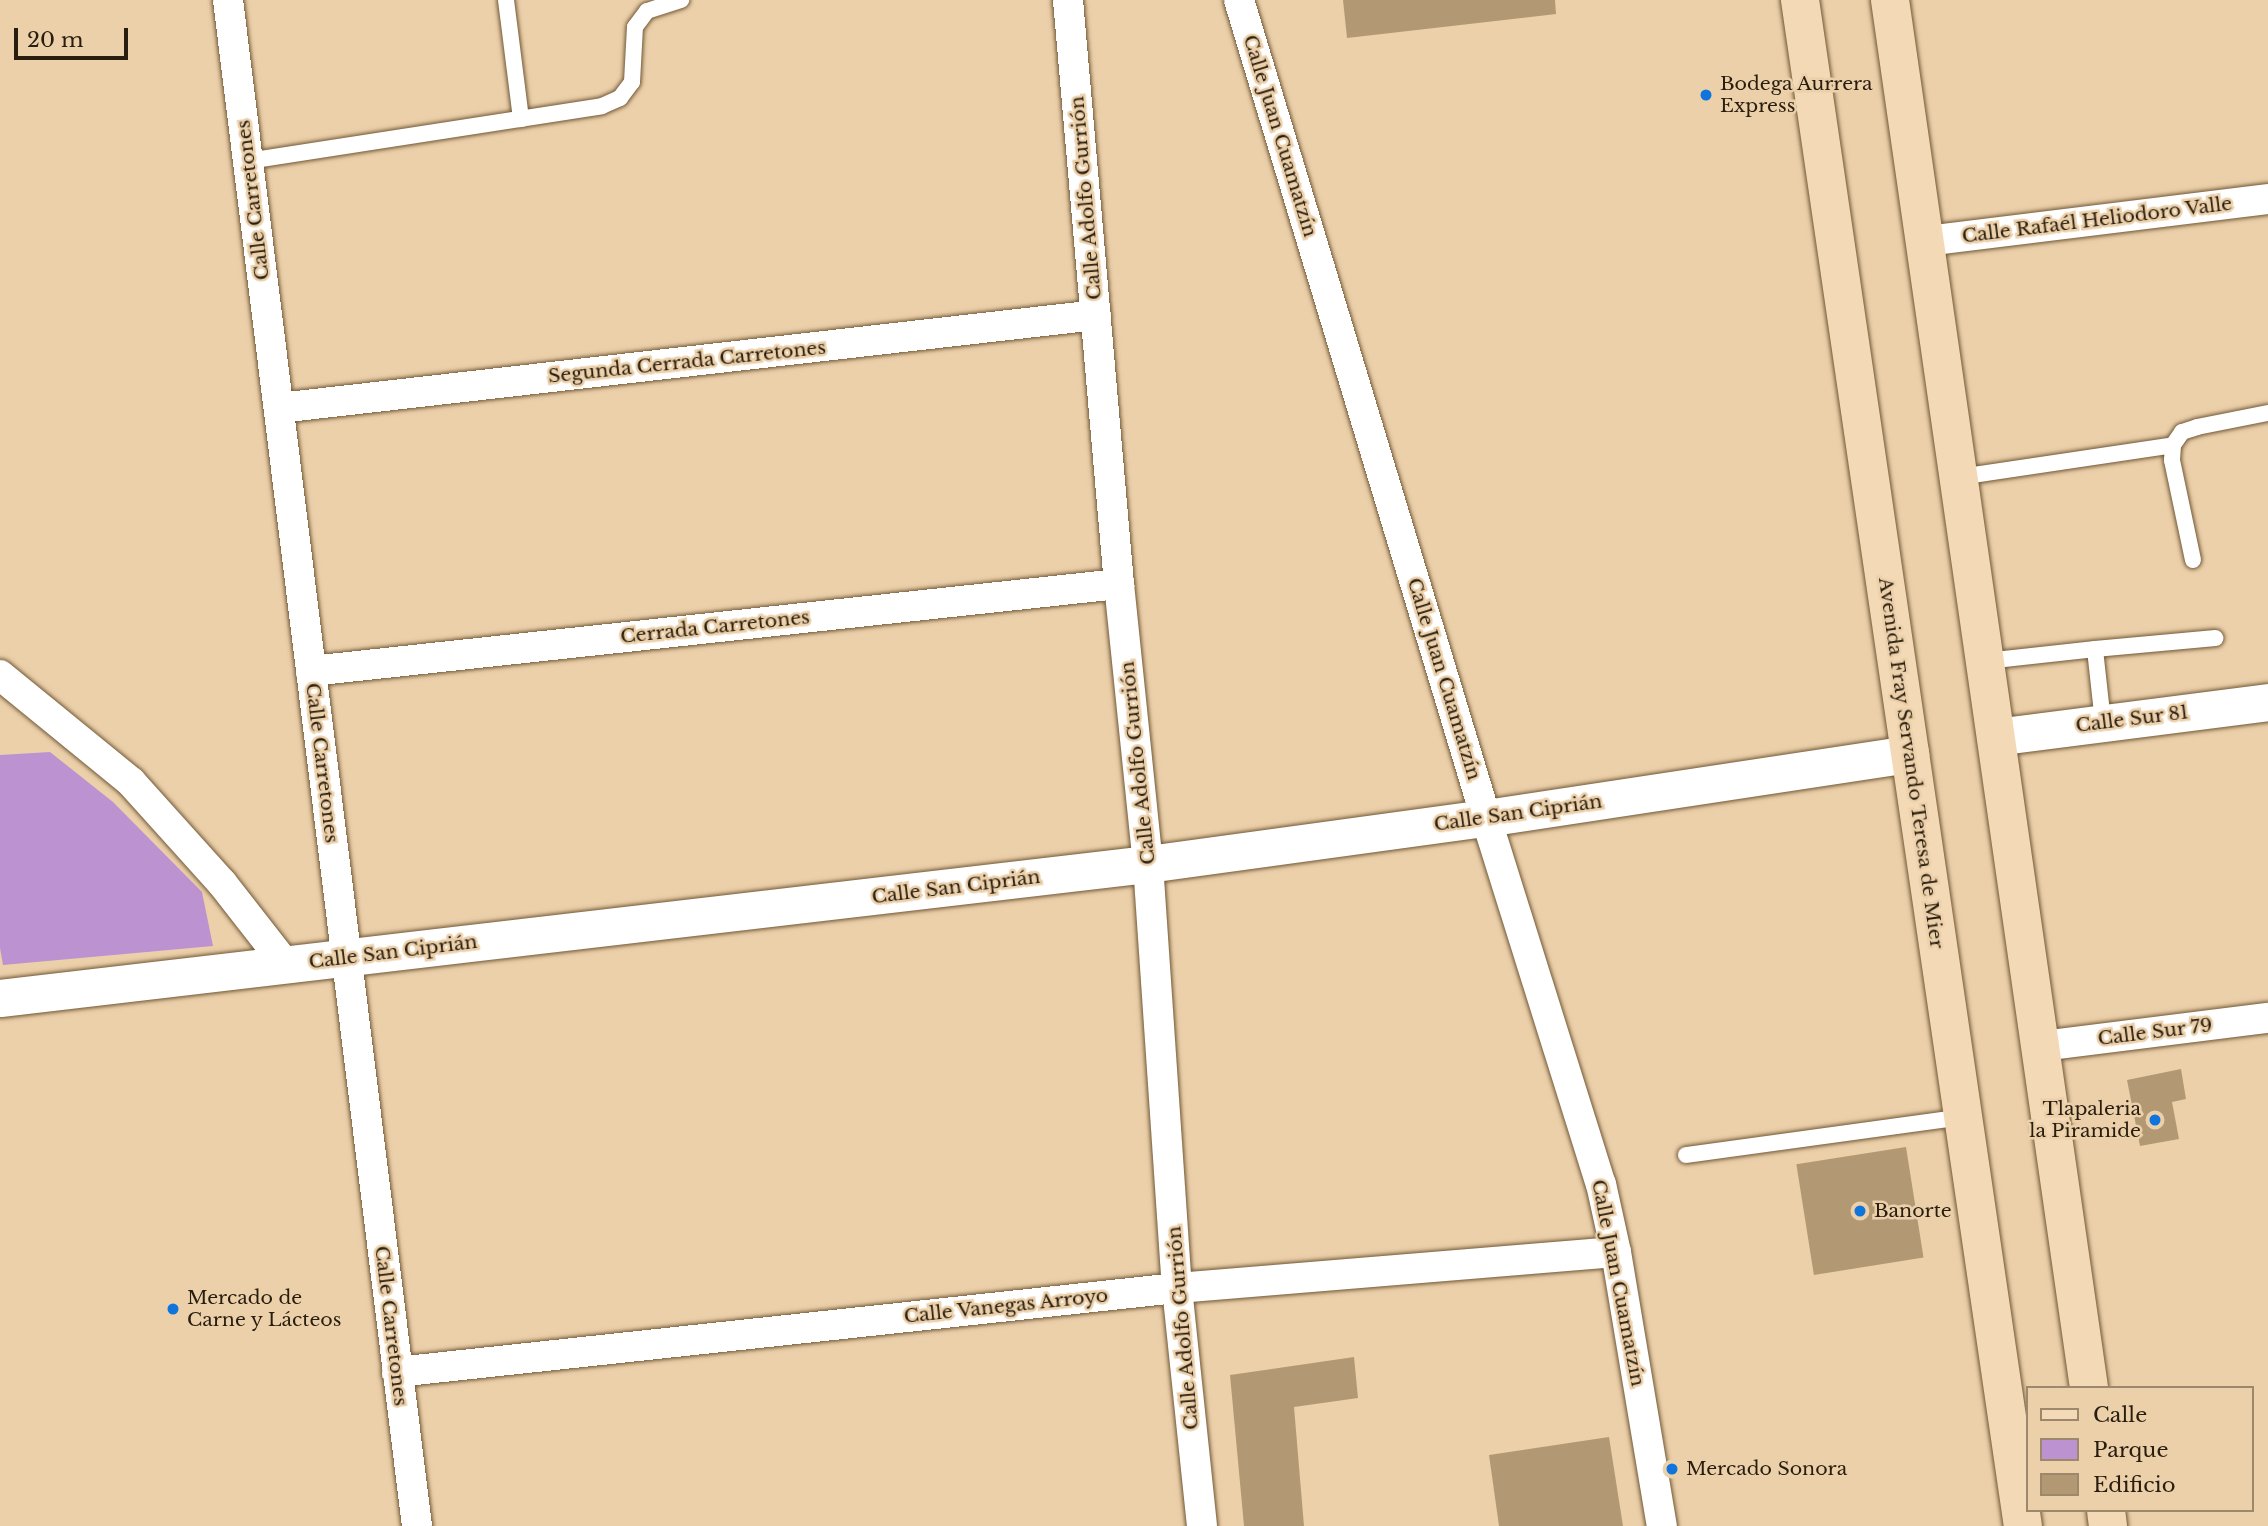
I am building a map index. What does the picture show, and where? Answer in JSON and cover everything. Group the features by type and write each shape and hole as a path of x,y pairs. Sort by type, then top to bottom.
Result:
{"main road":[{"name":"Avenida Fray Servando Teresa de Mier","path":"1800,0 2023,1526"},
{"path":"1889,0 1926,241 2089,1386"}],"street":[{"name":"Calle Carretones","path":"228,0 417,1526"},
{"name":"Calle Adolfo Gurrión","path":"1068,0 1119,584 1148,864 1177,1288 1202,1526"},
{"name":"Calle Juan Cuamatzín","path":"1239,0 1486,818 1601,1184 1616,1252 1662,1526"},
{"name":"Calle Rafaél Heliodoro Valle","path":"1926,241 2268,199"},
{"name":"Segunda Cerrada Carretones","path":"278,408 1096,315"},
{"name":"Cerrada Carretones","path":"311,671 1119,584"},
{"path":"0,675 131,782 222,883 286,965"},
{"name":"Calle Sur 81","path":"1995,737 2268,702"},
{"name":"Calle San Ciprián","path":"0,998 1148,864 1486,818 1910,754"},
{"name":"Calle Sur 79","path":"2042,1046 2268,1018"},
{"name":"Calle Vanegas Arroyo","path":"397,1372 1177,1288 1616,1252"}],"lane":[{"path":"506,0 521,119"},
{"path":"248,161 601,106 620,98 632,82 635,27 647,11 681,0"},
{"path":"2193,560 2172,460 2173,445 2182,432 2197,426 2268,413"},
{"path":"1960,477 2173,445"},
{"path":"1986,662 2217,638"},
{"path":"2095,649 2103,722"},
{"path":"1686,1156 1963,1117"}],"green space":[{"path":"50,752 113,802 202,892 213,946 3,965 0,948 0,755"}],"building":[{"path":"1343,0 1555,0 1556,14 1347,38"},
{"name":"Tlapaleria la Piramide","path":"2181,1069 2186,1099 2172,1102 2179,1139 2140,1146 2127,1080"},
{"name":"Banorte","path":"1906,1147 1924,1258 1814,1275 1796,1164"},
{"path":"1354,1357 1358,1398 1294,1407 1304,1526 1244,1526 1230,1375"},
{"path":"1609,1437 1623,1526 1499,1526 1489,1455"}],"place":[{"name":"Bodega Aurrera Express","path":"1706,95"},
{"name":"Tlapaleria la Piramide","path":"2155,1120"},
{"name":"Banorte","path":"1860,1211"},
{"name":"Mercado de Carne y Lácteos","path":"173,1309"},
{"name":"Mercado Sonora","path":"1672,1469"}]}
